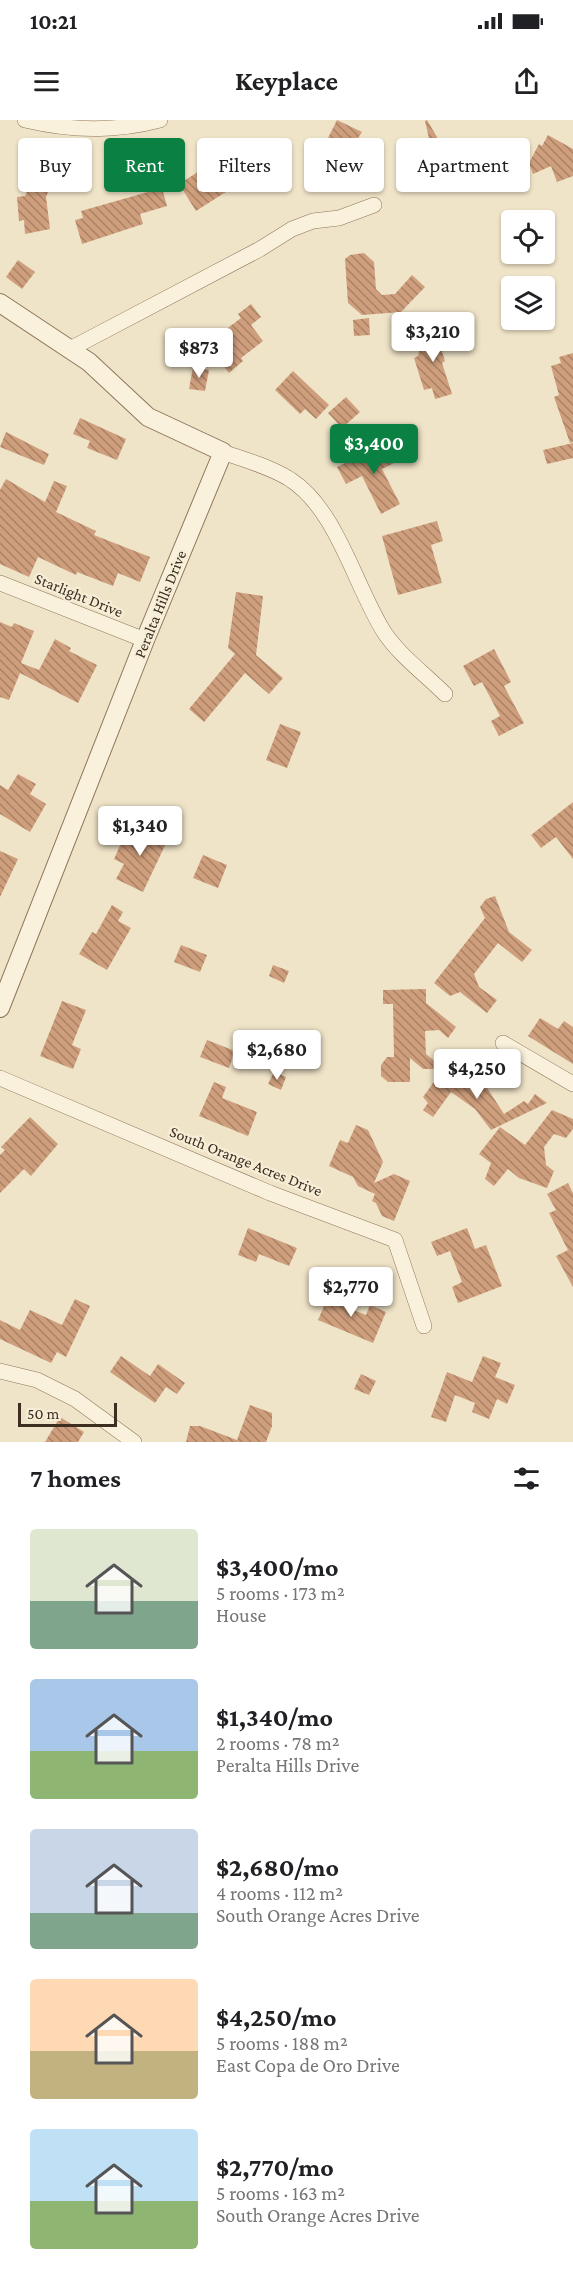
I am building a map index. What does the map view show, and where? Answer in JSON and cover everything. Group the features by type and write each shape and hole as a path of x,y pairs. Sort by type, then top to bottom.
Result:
{"street":[{"path":"25,120 87,130 123,128 160,120"},
{"path":"70,349 260,249 292,229 313,221 339,218 374,205"},
{"path":"0,303 89,362 148,417 291,480 313,500 338,540 360,591 386,634 445,694"},
{"name":"Peralta Hills Drive","path":"0,1008 145,640 223,452"},
{"name":"Starlight Drive","path":"0,583 145,640"},
{"path":"503,1043 573,1084"},
{"name":"South Orange Acres Drive","path":"0,1078 270,1192 395,1240 424,1326"},
{"path":"0,1371 37,1380 56,1390 92,1411 134,1442"}],"building":[{"path":"337,120 362,132 358,138 328,138"},
{"path":"427,120 438,138 429,138 425,121"},
{"path":"548,135 573,149 573,176 557,182 551,166 533,174 530,161 539,144 542,146"},
{"path":"197,173 197,192 226,192 196,211 184,192 185,180"},
{"path":"27,192 48,192 46,197 50,229 25,234 24,220 19,221 17,197 25,196"},
{"path":"148,192 163,192 167,206 140,214 143,224 82,244 75,220 83,218 81,211"},
{"path":"364,253 374,262 376,289 382,295 395,294 412,275 425,287 401,312 362,315 348,303 345,259 350,255"},
{"path":"18,260 35,272 22,289 6,277"},
{"path":"251,304 261,317 251,325 263,341 241,358 243,361 229,373 210,348 229,334 225,330 241,318 238,314"},
{"path":"369,318 370,335 354,336 353,320"},
{"path":"424,327 447,332 442,352 445,361 442,363 452,394 435,399 432,388 424,390 414,358 418,356"},
{"path":"573,353 573,442 570,443 554,397 559,395 551,366 561,363 559,357"},
{"path":"193,367 209,370 205,391 189,389"},
{"path":"293,371 329,405 316,419 305,409 300,414 275,390"},
{"path":"346,397 360,412 342,428 328,413"},
{"path":"80,418 126,439 117,460 87,448 90,441 73,434"},
{"path":"6,432 49,454 44,465 0,447"},
{"path":"573,443 573,458 547,464 543,450"},
{"path":"382,444 387,452 398,446 404,458 382,469 400,504 381,514 362,476 346,484 337,467"},
{"path":"6,479 45,502 54,481 67,486 56,512 96,531 94,535 150,557 140,582 118,573 113,586 77,572 76,575 38,557 29,577 0,564 0,490"},
{"path":"437,521 443,541 431,545 442,583 398,595 382,536"},
{"path":"236,592 263,596 256,655 283,678 269,694 245,673 204,722 189,709 235,654 228,648"},
{"path":"0,622 12,627 14,623 34,631 21,663 39,670 55,639 71,648 69,651 97,665 78,703 20,673 9,700 0,697"},
{"path":"494,649 511,682 504,686 524,723 499,736 491,721 500,716 482,682 474,686 463,666"},
{"path":"280,724 301,732 287,768 266,760"},
{"path":"18,774 36,784 30,794 46,804 30,832 0,814 0,785 8,790"},
{"path":"573,802 573,859 556,837 541,848 531,835"},
{"path":"140,823 169,837 143,892 116,879 124,864 114,859 122,841 130,845"},
{"path":"0,851 18,859 0,897"},
{"path":"203,855 227,865 218,888 193,878"},
{"path":"495,896 509,932 532,950 522,962 498,943 474,974 479,987 497,1000 487,1013 460,992 450,996 434,983 485,918 480,907 486,899"},
{"path":"112,905 123,912 118,921 131,928 107,970 79,954 92,932 96,934"},
{"path":"181,945 207,955 200,972 174,962"},
{"path":"273,965 289,971 284,983 269,976"},
{"path":"426,989 426,1003 456,1027 448,1038 439,1030 425,1031 426,1054 444,1069 423,1069 410,1058 410,1082 388,1082 381,1076 381,1065 387,1057 394,1057 393,1004 383,1004 383,990"},
{"path":"62,1001 86,1010 72,1045 81,1049 73,1069 40,1056"},
{"path":"540,1018 558,1029 564,1021 573,1027 573,1064 528,1036"},
{"path":"207,1040 235,1051 229,1068 200,1057"},
{"path":"470,1071 482,1080 504,1114 524,1101 528,1104 535,1094 547,1103 491,1130 475,1109 451,1092 433,1117 423,1110 428,1103 423,1097 436,1079 436,1086 446,1080 454,1085"},
{"path":"274,1072 286,1077 281,1090 268,1084"},
{"path":"214,1082 226,1087 222,1098 257,1112 248,1136 199,1116"},
{"path":"552,1110 573,1119 573,1129 566,1138 554,1134 544,1147 546,1165 554,1171 547,1188 519,1178 508,1169 494,1186 485,1179 491,1163 479,1154 500,1127 525,1145"},
{"path":"30,1117 58,1144 31,1176 24,1169 0,1193 0,1155 5,1150 1,1147"},
{"path":"356,1125 368,1130 383,1162 374,1183 394,1174 410,1181 394,1221 382,1216 376,1203 372,1201 375,1194 358,1186 353,1177 329,1166 340,1140 348,1143"},
{"path":"568,1183 573,1193 573,1287 556,1256 568,1250 549,1213 556,1210 547,1194"},
{"path":"248,1228 297,1248 289,1266 259,1254 256,1262 238,1255"},
{"path":"467,1228 475,1249 486,1245 502,1286 458,1303 452,1287 462,1282 450,1251 437,1256 431,1242"},
{"path":"331,1290 350,1298 346,1307 366,1315 370,1305 386,1312 373,1343 318,1320"},
{"path":"75,1299 90,1306 66,1357 57,1352 51,1363 0,1339 0,1320 20,1330 30,1310 62,1325"},
{"path":"121,1356 150,1376 158,1364 185,1383 177,1394 166,1387 155,1403 110,1372"},
{"path":"483,1356 501,1363 495,1377 515,1385 507,1404 497,1399 489,1419 472,1412 475,1403 455,1395 446,1422 431,1417 447,1372 472,1382"},
{"path":"361,1374 376,1381 369,1395 354,1389"},
{"path":"250,1405 272,1413 272,1426 266,1442 186,1442 190,1426 200,1426 237,1440"},
{"path":"60,1417 84,1432 78,1442 45,1442"}]}
